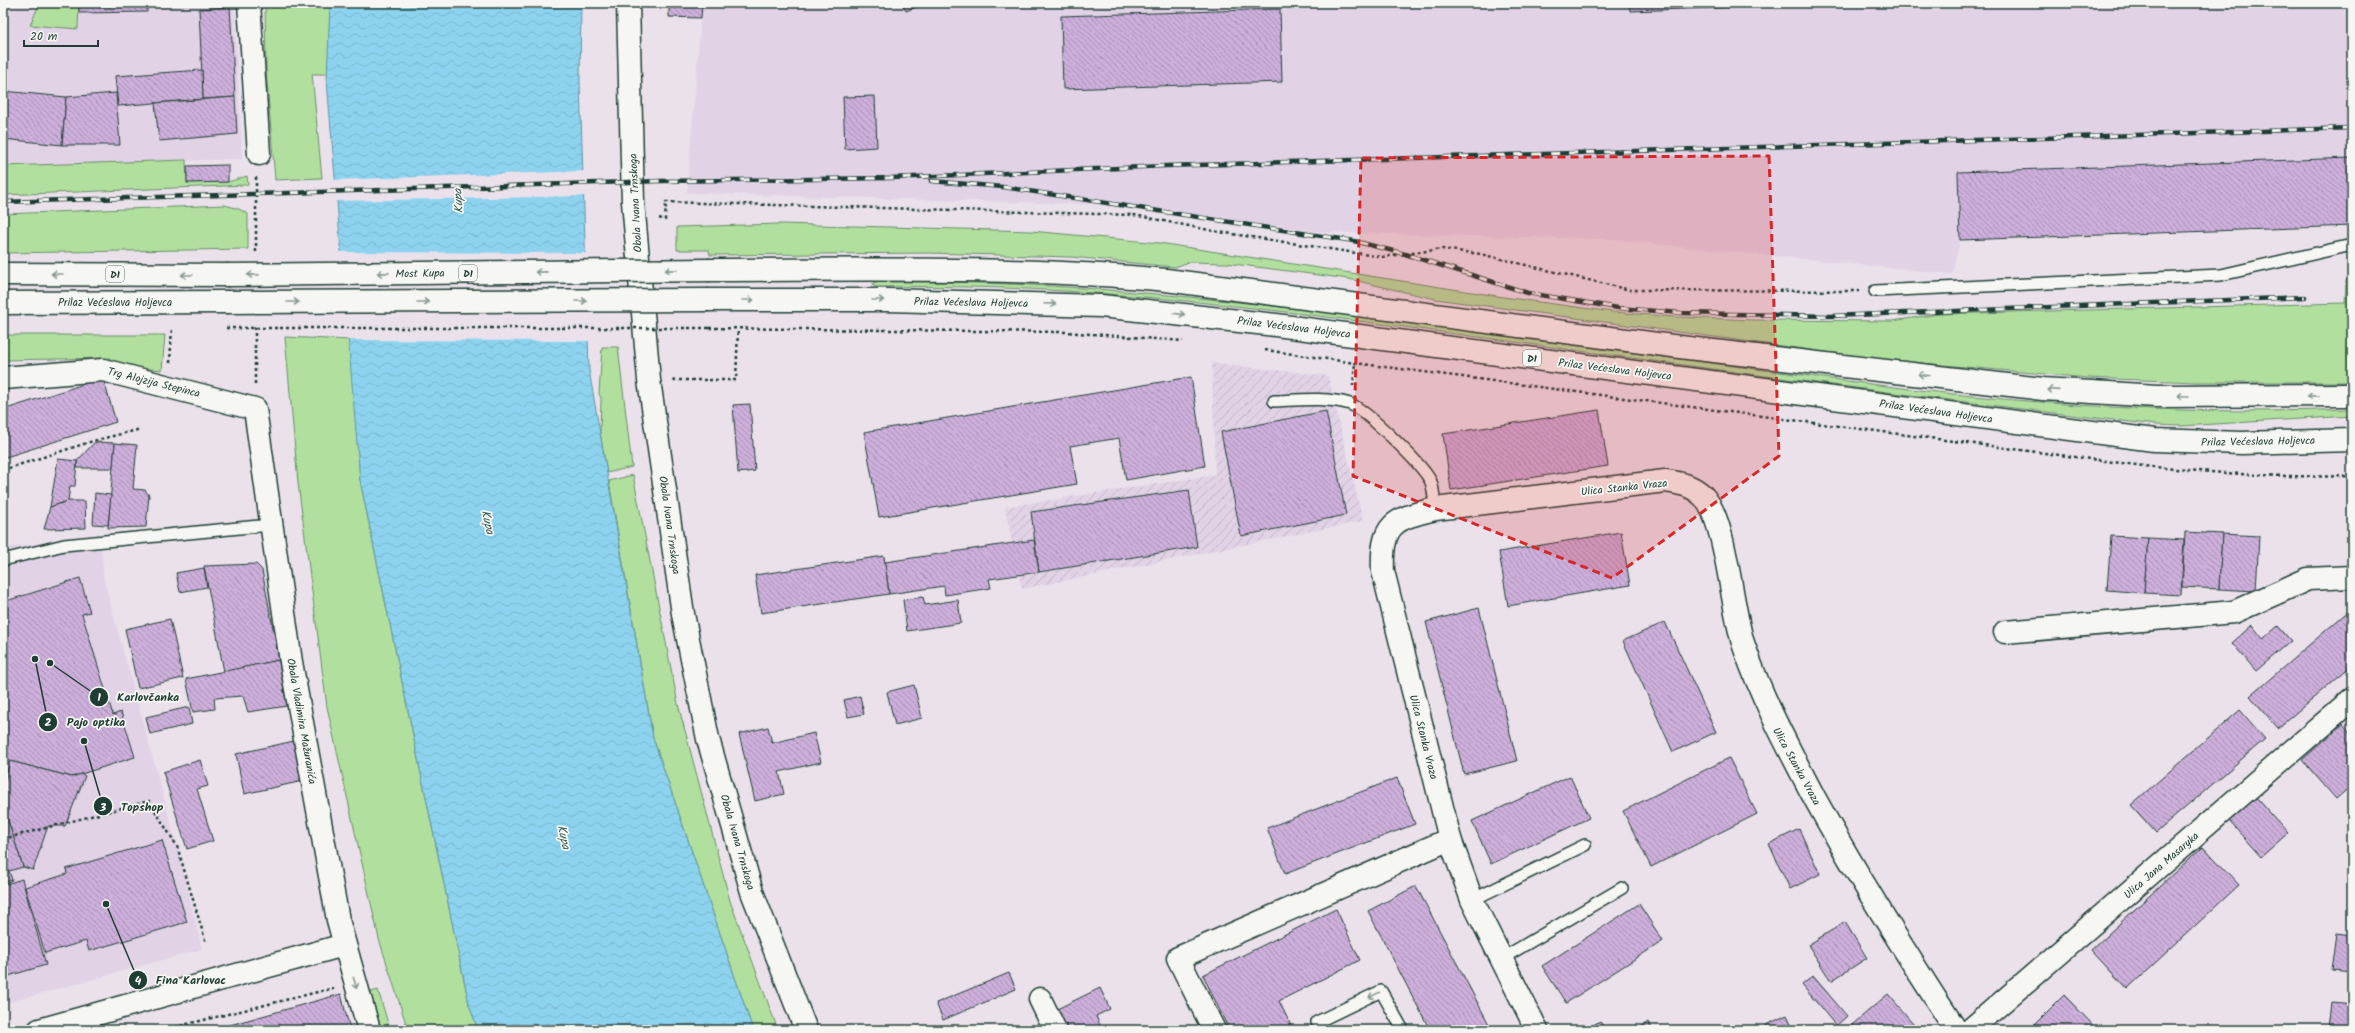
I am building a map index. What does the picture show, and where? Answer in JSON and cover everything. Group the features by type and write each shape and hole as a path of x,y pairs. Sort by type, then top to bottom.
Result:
{"main road":[{"path":"249,3 258,164"},
{"name":"Obala Ivana Trnskoga","path":"628,3 633,202 649,380 683,614 708,739 752,892 806,1030"},
{"name":"Most Kupa","path":"3,274 226,275 710,270 893,270 1101,274 1173,281 1688,348 2043,389 2157,396 2352,395"},
{"name":"Prilaz Većeslava Holjevca","path":"3,303 888,300 1101,306 1276,325 2154,440 2242,443 2352,440"},
{"name":"Trg Alojzija Stepinca","path":"3,378 103,370 168,385 255,409"},
{"name":"Obala Vladimira Mažuranića","path":"255,409 270,525 291,662 344,945 369,1030"},
{"name":"Ulica Stanka Vraza","path":"1537,1030 1472,900 1450,838 1383,571 1382,554 1386,537 1393,525 1405,516 1435,509 1665,481 1686,484 1702,495 1713,510 1722,540 1737,626 1752,671 1773,720 1846,856 1956,1030"},
{"path":"2006,632 2234,612 2308,579 2352,577"},
{"name":"Ulica Jana Masaryka","path":"1970,1030 2352,700"},
{"path":"1214,1030 1178,958 1450,838"},
{"path":"39,1030 97,1022 344,945"},
{"path":"1040,999 1055,1030"}],"lane":[{"path":"1875,291 2221,275 2352,245"},
{"path":"1274,400 1326,399 1351,405 1357,408 1422,466 1431,482 1435,509"},
{"path":"3,560 64,545 270,525"},
{"path":"1472,900 1585,845"},
{"path":"1501,959 1622,888"},
{"path":"1322,1030 1317,1022 1381,991 1404,1030"}],"path":[{"path":"256,256 258,164"},
{"path":"659,220 665,220 666,202 1134,215 1219,232 1382,257 1442,249 1480,254 1630,290 1875,291"},
{"path":"255,409 256,317"},
{"path":"168,385 172,327"},
{"path":"226,328 709,328 1065,332 1185,341"},
{"path":"666,380 736,380 738,329"},
{"path":"1263,349 1362,364 2144,466 2220,474 2303,477 2352,476"},
{"path":"3,470 93,441 141,429"},
{"path":"3,839 149,801 177,846 206,942"},
{"path":"163,1030 356,984"}],"highlighted area":[{"path":"1769,156 1779,456 1612,578 1353,476 1361,158"}],"shaded area":[{"path":"3,3 234,3 242,159 3,166"},
{"path":"702,3 2352,3 2352,158 1958,172 1960,240 1952,274 1608,239 1319,232 1126,205 687,193"},
{"path":"1212,363 1328,376 1363,521 1022,589 1005,507 1215,475"},
{"path":"100,536 104,581 177,846 202,949 3,1004 3,548"}],"green space":[{"path":"40,3 79,3 78,29 30,25"},
{"path":"265,3 330,3 328,74 312,74 322,178 275,180 266,70"},
{"path":"186,160 187,183 228,182 247,176 248,185 3,195 3,166"},
{"path":"225,205 239,209 248,214 248,249 3,253 3,214"},
{"path":"780,224 1031,231 1159,243 1510,298 1613,312 1675,317 1755,320 1892,321 1939,314 2345,303 2346,280 2352,280 2352,382 2196,382 2088,378 1877,359 1435,299 1349,279 1226,263 1189,262 1175,267 1071,257 928,253 710,255 709,250 677,250 677,227"},
{"path":"874,282 1016,284 1086,288 1227,301 1368,318 1867,384 2005,399 2156,409 2274,411 2352,409 2352,416 2181,426 2156,425 1832,385 1272,310 1036,289 877,287 872,285"},
{"path":"3,335 165,335 162,370 112,366 110,358 3,360"},
{"path":"285,337 350,340 360,480 469,1004 478,1030 408,1030 379,939 327,707 298,483"},
{"path":"602,347 618,347 632,467 607,473 600,432 601,398 599,394"},
{"path":"633,475 678,704 730,901 778,1030 753,1030 653,738 609,481"},
{"path":"378,990 390,1030 380,1030 368,993"}],"water":[{"name":"Kupa","path":"330,3 581,3 580,82 589,370 653,738 753,1030 478,1030 469,1004 360,480 327,81"}],"pier":[{"path":"585,171 586,196 335,201 333,180"},
{"path":"339,252 587,253 590,341 347,340"}],"building":[{"path":"79,3 147,3 147,12 79,13"},
{"path":"669,3 702,3 701,18 669,17"},
{"path":"901,3 927,3 906,11"},
{"path":"1629,3 1795,3 1795,5 1630,11"},
{"path":"230,7 235,97 203,99 199,9"},
{"path":"1280,9 1282,82 1063,89 1061,16"},
{"path":"202,70 203,99 118,106 115,76"},
{"path":"3,91 66,97 62,145 3,139"},
{"path":"116,93 120,145 62,145 66,97"},
{"path":"875,96 877,147 845,149 843,97"},
{"path":"235,97 237,134 159,141 155,103"},
{"path":"2352,158 2352,226 1960,240 1958,172"},
{"path":"228,165 228,182 187,183 187,166"},
{"path":"1191,377 1205,466 1126,480 1119,438 1070,446 1077,484 879,517 864,432"},
{"path":"103,378 116,422 3,458 3,410"},
{"path":"750,404 755,471 738,473 733,405"},
{"path":"1599,410 1608,466 1451,490 1443,434"},
{"path":"1326,411 1346,515 1241,536 1221,432"},
{"path":"95,442 115,443 113,468 77,468 77,461"},
{"path":"115,443 137,445 133,489 145,490 149,495 146,527 108,528"},
{"path":"58,459 77,461 75,486 70,486 68,501 50,507"},
{"path":"1189,490 1197,547 1039,572 1031,512"},
{"path":"95,493 111,495 108,525 93,524"},
{"path":"68,501 85,501 86,528 44,529 50,507"},
{"path":"1621,532 1630,585 1508,606 1499,552"},
{"path":"2185,532 2222,534 2219,589 2182,587"},
{"path":"2222,534 2259,536 2256,591 2219,589"},
{"path":"2111,536 2148,538 2144,593 2107,590"},
{"path":"2148,538 2184,540 2181,595 2144,593"},
{"path":"1034,540 1039,572 989,579 991,588 945,595 944,586 889,594 885,562"},
{"path":"884,556 889,594 761,613 755,575"},
{"path":"256,564 262,570 279,660 224,672 204,566"},
{"path":"204,568 207,587 180,592 176,573"},
{"path":"80,578 90,612 82,614 113,715 121,712 135,757 72,777 10,761 3,789 3,602"},
{"path":"923,597 925,605 958,600 961,623 907,631 903,600"},
{"path":"1479,608 1517,761 1464,774 1426,622"},
{"path":"2352,608 2352,665 2278,728 2250,696"},
{"path":"170,619 183,678 138,688 125,629"},
{"path":"1665,622 1716,732 1673,752 1623,641"},
{"path":"2252,625 2263,639 2278,626 2291,641 2256,671 2232,643"},
{"path":"279,660 287,706 248,712 243,696 214,698 215,709 193,712 186,679"},
{"path":"914,685 922,718 895,725 887,692"},
{"path":"860,696 864,714 848,717 844,700"},
{"path":"189,707 192,724 150,734 146,717"},
{"path":"2240,710 2265,739 2156,833 2131,805"},
{"path":"2343,724 2352,735 2352,785 2336,799 2302,760"},
{"path":"768,727 772,743 814,733 821,762 779,772 784,794 755,801 739,734"},
{"path":"294,741 303,781 244,794 236,754"},
{"path":"1729,758 1757,814 1651,867 1623,811"},
{"path":"200,760 208,786 197,789 213,841 187,849 163,772"},
{"path":"10,761 72,777 81,774 85,776 65,826 48,826 33,870 23,867 3,805 3,798 6,797 3,789"},
{"path":"1570,776 1589,818 1491,864 1472,821"},
{"path":"1397,778 1415,824 1285,874 1267,828"},
{"path":"3,789 6,797 3,798"},
{"path":"2255,796 2288,833 2261,857 2228,820"},
{"path":"3,805 23,867 9,871 12,880 3,883"},
{"path":"1799,829 1820,874 1790,889 1769,844"},
{"path":"162,840 187,922 89,951 86,941 45,953 25,887 67,874 66,869"},
{"path":"2203,846 2239,885 2127,989 2091,950"},
{"path":"22,879 46,965 5,977 3,969 3,885"},
{"path":"1416,886 1492,1030 1430,1030 1368,911"},
{"path":"1639,904 1663,941 1566,1003 1542,966"},
{"path":"1336,909 1360,960 1279,1001 1293,1030 1229,1030 1203,975"},
{"path":"1845,922 1867,958 1831,981 1808,945"},
{"path":"2336,933 2352,935 2352,972 2331,970"},
{"path":"1009,973 1016,989 943,1020 936,1003"},
{"path":"1813,976 1847,1016 1836,1026 1802,985"},
{"path":"1100,988 1110,1009 1096,1016 1102,1030 1064,1030 1055,1010"},
{"path":"341,994 350,1030 212,1030"},
{"path":"1888,994 1919,1030 1846,1030"},
{"path":"2064,995 2093,1025 2087,1030 2029,1030"},
{"path":"2331,1002 2352,1004 2352,1030 2328,1030"},
{"path":"1787,1015 1794,1030 1769,1030 1766,1025"},
{"path":"1600,1021 1605,1030 1585,1030"},
{"path":"1648,1022 1653,1030 1637,1030"}],"railway":[{"path":"3,202 661,181 891,178 1166,166 2352,128"},
{"path":"931,181 1003,187 1354,241 1405,254 1528,293 1618,308 1681,313 1830,316 2305,297"}],"place":[{"name":"Pajo optika","path":"35,659"},
{"name":"Karlovčanka","path":"50,663"},
{"name":"Topshop","path":"84,741"},
{"name":"Fina Karlovac","path":"106,904"}]}
